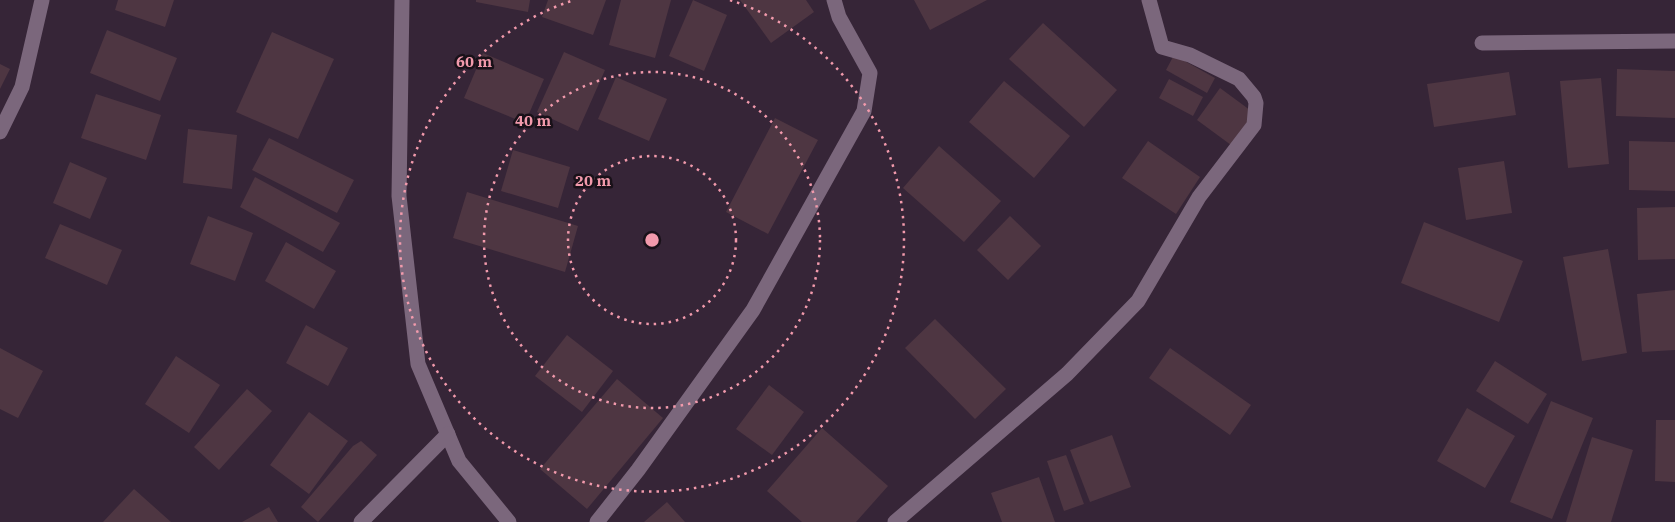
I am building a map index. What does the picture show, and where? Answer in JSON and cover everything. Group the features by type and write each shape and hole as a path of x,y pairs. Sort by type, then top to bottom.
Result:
{"street":[{"path":"0,132 22,87 42,0"},
{"path":"402,0 399,196 418,364 459,462 509,522"},
{"path":"597,522 638,470 753,310 864,111 870,73 839,17 834,0"},
{"path":"895,522 1067,374 1138,300 1199,196 1254,125 1256,103 1254,97 1239,79 1190,55 1162,48 1149,0"},
{"path":"1482,43 1675,41"},
{"path":"361,522 448,434"}],"building":[{"path":"118,0 174,0 165,27 115,10"},
{"path":"476,0 530,0 528,12 476,2"},
{"path":"548,0 606,0 593,35 542,17"},
{"path":"621,0 671,0 655,58 609,45"},
{"path":"693,0 727,15 704,71 669,56"},
{"path":"740,0 806,0 814,12 771,43"},
{"path":"914,0 987,0 930,30"},
{"path":"1043,23 1117,90 1084,127 1009,59"},
{"path":"107,30 177,58 160,101 90,73"},
{"path":"272,32 334,59 298,139 236,112"},
{"path":"564,52 605,70 578,131 537,112"},
{"path":"483,53 544,79 525,123 464,98"},
{"path":"1174,55 1215,78 1207,93 1166,70"},
{"path":"0,64 10,69 0,89"},
{"path":"1617,69 1675,71 1675,118 1616,116"},
{"path":"1509,72 1516,115 1434,127 1427,84"},
{"path":"616,77 667,99 649,141 598,119"},
{"path":"1601,78 1609,164 1568,168 1560,81"},
{"path":"1169,79 1203,97 1193,116 1159,98"},
{"path":"1004,81 1070,136 1034,178 969,122"},
{"path":"1220,88 1254,113 1231,145 1197,120"},
{"path":"96,94 161,115 146,160 81,138"},
{"path":"775,118 818,140 768,234 726,212"},
{"path":"188,129 237,135 232,189 183,183"},
{"path":"269,138 354,180 337,213 252,170"},
{"path":"1148,141 1200,177 1176,214 1122,178"},
{"path":"1629,141 1675,142 1675,191 1629,190"},
{"path":"939,146 1001,201 964,242 903,188"},
{"path":"513,150 570,167 558,208 501,191"},
{"path":"1504,161 1512,213 1466,220 1458,168"},
{"path":"70,162 107,178 90,219 53,203"},
{"path":"255,177 340,223 323,252 240,207"},
{"path":"467,192 578,226 565,272 453,238"},
{"path":"1675,207 1675,259 1638,260 1637,208"},
{"path":"208,216 253,233 235,281 190,264"},
{"path":"1010,216 1041,246 1008,280 977,250"},
{"path":"1424,222 1523,261 1499,322 1401,283"},
{"path":"60,224 122,250 107,285 45,258"},
{"path":"286,242 336,271 314,309 265,281"},
{"path":"1608,249 1627,353 1582,361 1563,257"},
{"path":"1675,290 1675,350 1642,352 1637,294"},
{"path":"935,319 1006,389 975,419 905,348"},
{"path":"306,325 348,348 328,386 286,363"},
{"path":"567,335 613,371 582,412 535,376"},
{"path":"0,348 43,371 18,418 0,409"},
{"path":"1170,348 1251,405 1230,435 1149,378"},
{"path":"176,356 220,385 189,433 145,404"},
{"path":"1495,361 1547,394 1528,424 1476,391"},
{"path":"617,379 663,418 587,509 540,469"},
{"path":"769,385 804,412 772,455 736,429"},
{"path":"247,389 272,411 219,470 194,447"},
{"path":"1551,401 1593,418 1552,519 1510,502"},
{"path":"1467,408 1515,436 1485,488 1437,461"},
{"path":"309,412 348,441 309,494 270,465"},
{"path":"1656,420 1675,420 1675,482 1655,481"},
{"path":"822,428 888,486 856,522 802,522 767,491"},
{"path":"1112,435 1131,487 1090,502 1070,450"},
{"path":"1592,437 1633,450 1611,522 1566,522"},
{"path":"361,441 377,455 318,522 301,507 353,446"},
{"path":"1066,455 1084,504 1064,511 1047,461"},
{"path":"1039,477 1055,522 1002,522 991,493"},
{"path":"134,489 171,522 103,522"},
{"path":"667,502 685,522 644,522"},
{"path":"269,507 278,522 242,522"}]}
